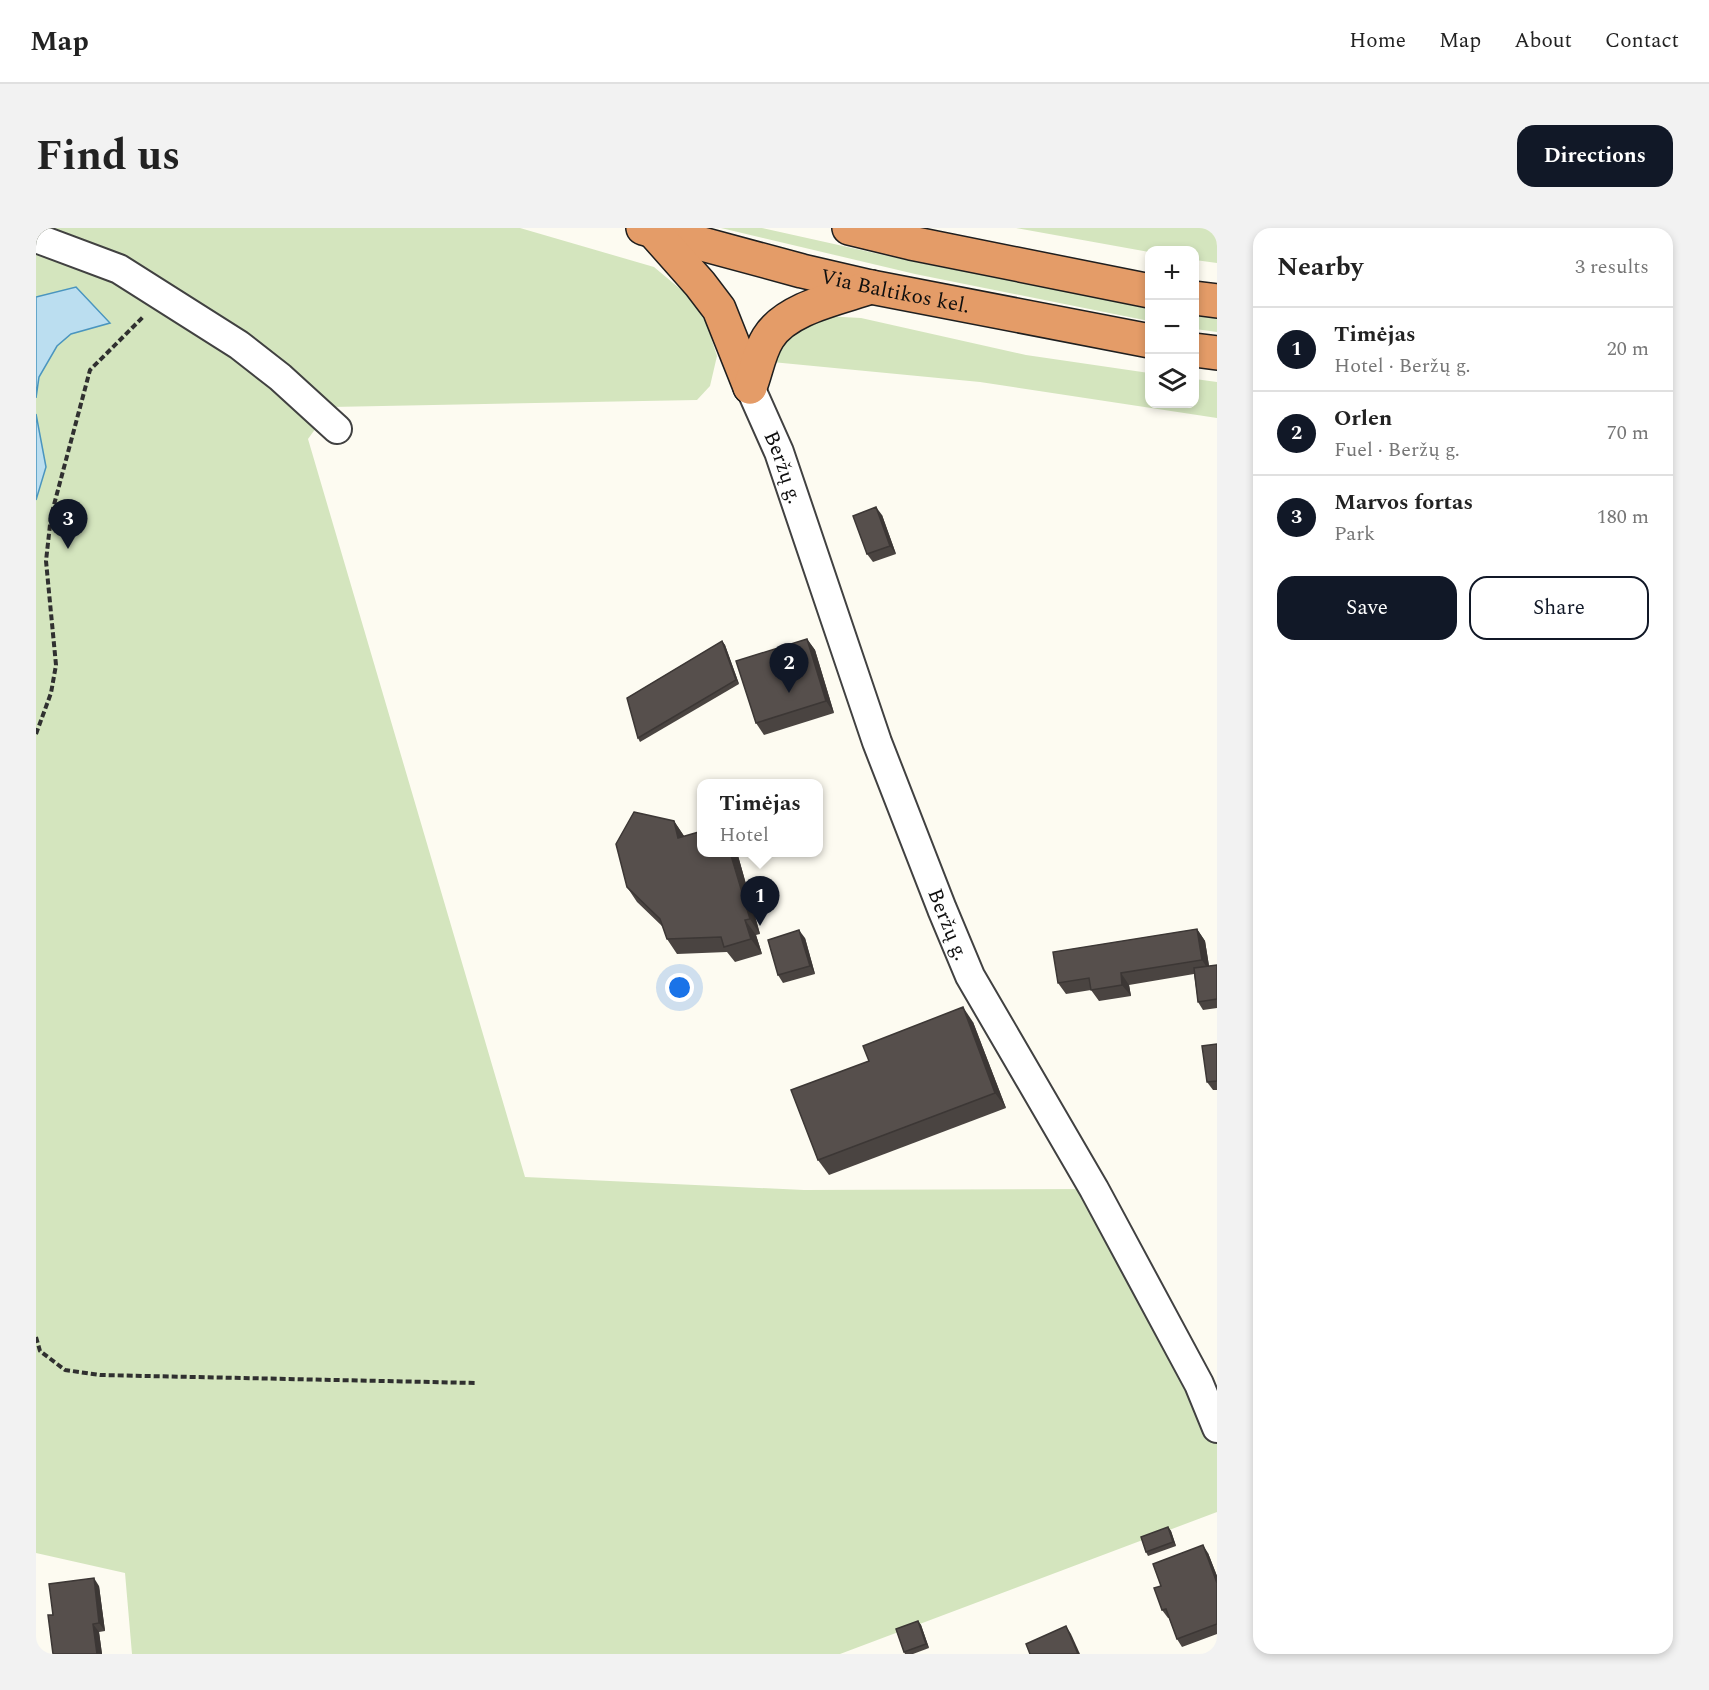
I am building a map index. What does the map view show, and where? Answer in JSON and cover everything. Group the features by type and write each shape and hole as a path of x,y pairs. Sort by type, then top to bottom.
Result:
{"highway":[{"path":"849,228 911,243 1145,290"},
{"path":"648,229 700,284 719,309 750,387"},
{"name":"Via Baltikos kel.","path":"648,229 802,271 871,287 1145,340"},
{"path":"750,387 768,338 787,318 813,306 871,287"},
{"path":"1199,299 1217,301"},
{"path":"1199,351 1217,353"}],"street":[{"path":"36,238 119,269 239,345 280,377 337,429"},
{"name":"Beržų g.","path":"750,387 780,452 877,742 970,976 1094,1189 1199,1384 1217,1428"}],"path":[{"path":"36,734 51,693 56,665 46,561 51,516 90,370 163,297"},
{"path":"36,1337 40,1351 65,1370 100,1375 477,1383"}],"green space":[{"path":"36,228 520,228 654,267 691,298 707,325 717,356 710,386 697,400 331,407 308,439 525,1177 804,1190 1094,1189 1217,1428 1217,1512 840,1654 132,1654 125,1573 36,1553"},
{"path":"721,228 762,228 915,262 1145,306 1145,320 915,274"},
{"path":"1016,228 1217,228 1217,263 1199,261 1199,246 1145,246 1145,251"},
{"path":"824,316 861,318 1026,355 1145,372 1145,407 980,382 772,362 783,338"},
{"path":"1199,316 1217,318 1217,332 1199,330"},
{"path":"1199,380 1217,382 1217,418 1151,408 1199,408"}],"water":[{"path":"76,287 110,323 71,334 57,346 39,377 36,398 36,297"},
{"path":"36,414 46,467 36,500"}],"building":[{"path":"876,507 890,546 867,554 853,516"},
{"path":"807,639 826,701 756,723 736,661"},
{"path":"722,641 736,680 638,738 627,698"},
{"path":"634,812 674,821 678,838 697,832 697,857 731,857 750,919 745,920 751,939 724,947 721,937 667,939 660,919 627,887 616,844"},
{"path":"1197,929 1202,960 1121,973 1122,985 1091,990 1089,978 1058,983 1053,952"},
{"path":"799,930 810,966 778,975 768,940"},
{"path":"1217,965 1217,999 1198,1002 1194,968"},
{"path":"963,1007 995,1093 818,1160 791,1090 869,1061 863,1046"},
{"path":"1217,1044 1217,1081 1207,1082 1202,1046"},
{"path":"1168,1527 1173,1542 1146,1552 1141,1537"},
{"path":"1203,1545 1217,1583 1217,1624 1177,1639 1166,1609 1162,1610 1154,1588 1161,1586 1153,1564"},
{"path":"94,1578 99,1623 93,1624 97,1654 53,1654 48,1615 53,1615 49,1584"},
{"path":"918,1621 926,1644 904,1652 896,1629"},
{"path":"1066,1626 1078,1654 1030,1654 1026,1644"}],"place":[{"name":"Marvos fortas","path":"68,549"},
{"name":"Orlen","path":"789,693"},
{"name":"Timėjas","path":"760,926"}]}
